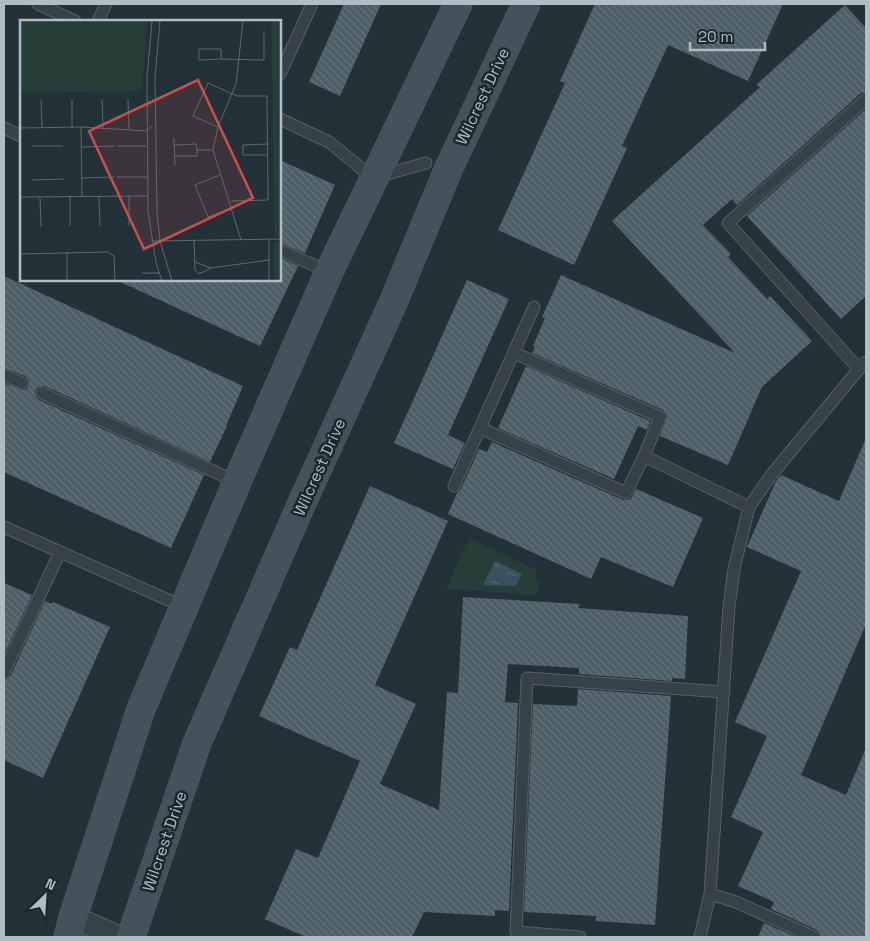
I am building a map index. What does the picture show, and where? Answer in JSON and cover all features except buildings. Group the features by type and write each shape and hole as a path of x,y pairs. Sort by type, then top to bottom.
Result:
{"main road":[{"path":"70,927 141,709 237,482 329,272 458,4"},
{"name":"Wilcrest Drive","path":"131,937 197,742 393,303 448,170 526,4"}],"street":[{"path":"70,927 118,937"}],"lane":[{"path":"38,4 73,20"},
{"path":"98,20 106,4"},
{"path":"281,72 312,4"},
{"path":"700,937 710,894 729,607 734,569 749,507 772,474 862,366 728,223 866,100"},
{"path":"281,119 329,142 373,178 426,164"},
{"path":"4,128 20,136"},
{"path":"281,250 329,272"},
{"path":"454,486 534,307"},
{"path":"480,428 626,493 644,456 660,417 514,352"},
{"path":"4,375 22,383"},
{"path":"42,393 237,482"},
{"path":"644,456 749,507"},
{"path":"4,527 184,607"},
{"path":"4,672 60,552"},
{"path":"580,937 516,932 527,678 724,692"},
{"path":"710,894 736,902 814,937"}],"green space":[{"path":"469,538 536,570 537,580 541,581 535,595 446,589"}],"water":[{"path":"495,561 522,574 516,586 483,585"}]}
